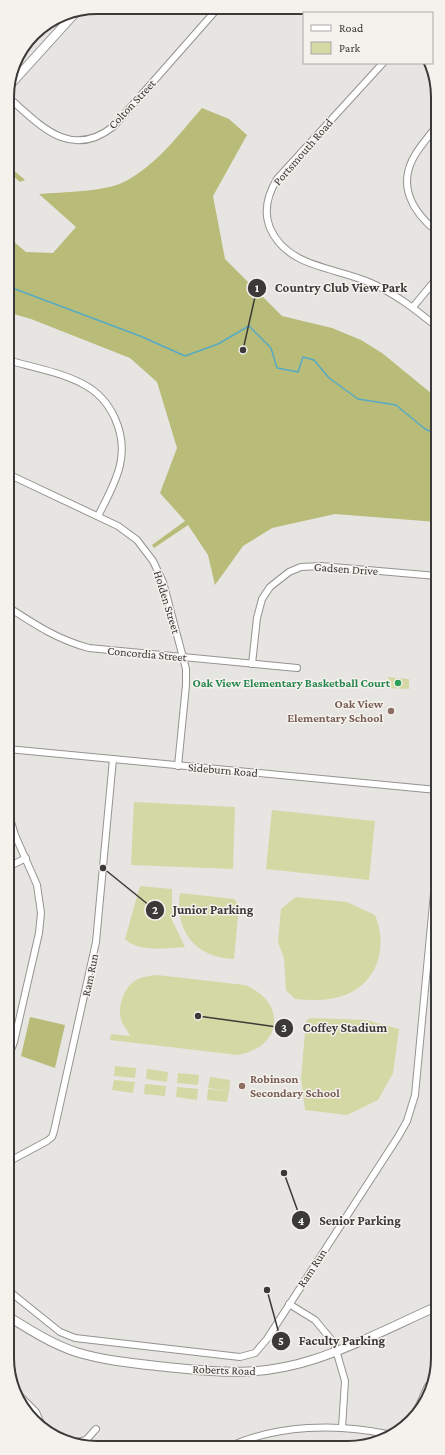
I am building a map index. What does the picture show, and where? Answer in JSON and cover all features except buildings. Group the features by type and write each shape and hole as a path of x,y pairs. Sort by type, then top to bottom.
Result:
{"main road":[{"path":"17,77 70,18"},
{"name":"Roberts Road","path":"14,1320 55,1343 84,1354 125,1362 218,1372 243,1373 269,1370 315,1359 368,1339 431,1309"}],"street":[{"name":"Colton Street","path":"14,102 44,128 59,137 75,140 97,137 114,126 213,14"},
{"name":"Portsmouth Road","path":"382,64 280,175 270,191 267,214 273,236 281,247 291,255 370,282 413,307 431,322"},
{"path":"431,134 411,162 408,178 408,190 413,206 424,221 431,227"},
{"path":"413,307 431,284"},
{"path":"14,362 83,384 97,394 114,414 121,438 121,459 116,477 98,516"},
{"name":"Holden Street","path":"14,477 98,516 131,535 144,547 153,561 163,582 186,669 186,684 178,766"},
{"name":"Gadsen Drive","path":"252,664 257,618 262,599 270,588 290,572 301,567 321,566 431,575"},
{"name":"Concordia Street","path":"14,610 46,631 76,644 102,650 296,668"},
{"name":"Sideburn Road","path":"14,749 431,789"},
{"name":"Ram Run","path":"14,1159 47,1142 52,1137 54,1131 96,942 113,759"},
{"path":"14,832 37,885 40,900 40,924 14,1042"},
{"path":"14,864 26,858"},
{"name":"Ram Run","path":"14,1295 60,1332 75,1338 243,1357 255,1353 289,1304 398,1137 413,1104 431,922"},
{"path":"289,1304 315,1320 324,1330 337,1350 346,1381 342,1428"},
{"path":"28,1404 36,1412 38,1417"},
{"path":"244,1441 259,1435 274,1432 342,1428 383,1433"},
{"path":"86,1440 96,1429"}],"green space":[{"path":"202,108 229,119 247,135 213,196 225,259 282,316 332,328 361,340 382,353 431,393 431,522 335,514 272,528 243,546 215,585 208,555 188,525 154,548 152,545 185,521 160,493 177,448 157,382 130,358 31,319 14,314 14,242 26,252 53,253 76,227 39,194 94,190 124,182 147,167 176,138"},
{"path":"14,171 25,180 20,182 14,176"},
{"name":"Oak View Elementary Basketball Court","path":"388,677 409,679 409,689 387,688"},
{"path":"134,802 235,807 233,869 131,865"},
{"path":"272,810 375,821 369,880 266,869"},
{"path":"140,886 172,889 172,920 185,947 162,949 146,948 131,943 125,939"},
{"path":"180,893 234,899 239,906 234,959 209,954 190,940 184,930 181,919 179,907"},
{"path":"296,897 347,902 375,915 379,926 380,937 378,959 368,979 360,987 337,998 316,1000 295,999 286,990 284,958 278,942 281,909"},
{"path":"157,975 245,985 259,993 268,1002 273,1013 274,1023 271,1034 264,1043 253,1050 238,1055 110,1040 111,1034 130,1036 122,1022 120,1013 121,1002 128,987 140,978"},
{"path":"30,1017 65,1025 55,1068 21,1056"},
{"path":"310,1018 366,1020 399,1029 393,1073 378,1100 347,1115 305,1110 301,1078 306,1021"},
{"path":"115,1066 136,1068 135,1078 114,1076"},
{"path":"147,1069 168,1072 167,1082 146,1079"},
{"path":"178,1073 199,1075 198,1085 177,1083"},
{"path":"210,1077 230,1080 229,1091 208,1088"},
{"path":"114,1080 135,1082 133,1093 112,1090"},
{"path":"145,1084 166,1086 165,1096 144,1094"},
{"path":"177,1087 198,1089 197,1100 176,1097"},
{"path":"208,1089 229,1091 227,1102 207,1100"}],"waterway":[{"path":"14,289 140,336 185,356 218,344 249,326 271,348 277,368 298,372 303,357 314,360 329,378 358,399 396,405 425,429 431,432"}],"place":[{"name":"Country Club View Park","path":"243,350"},
{"name":"Oak View Elementary Basketball Court","path":"398,683"},
{"name":"Oak View Elementary School","path":"391,711"},
{"name":"Junior Parking","path":"103,868"},
{"name":"Coffey Stadium","path":"198,1016"},
{"name":"Robinson Secondary School","path":"242,1086"},
{"name":"Senior Parking","path":"284,1173"},
{"name":"Faculty Parking","path":"267,1290"}]}
